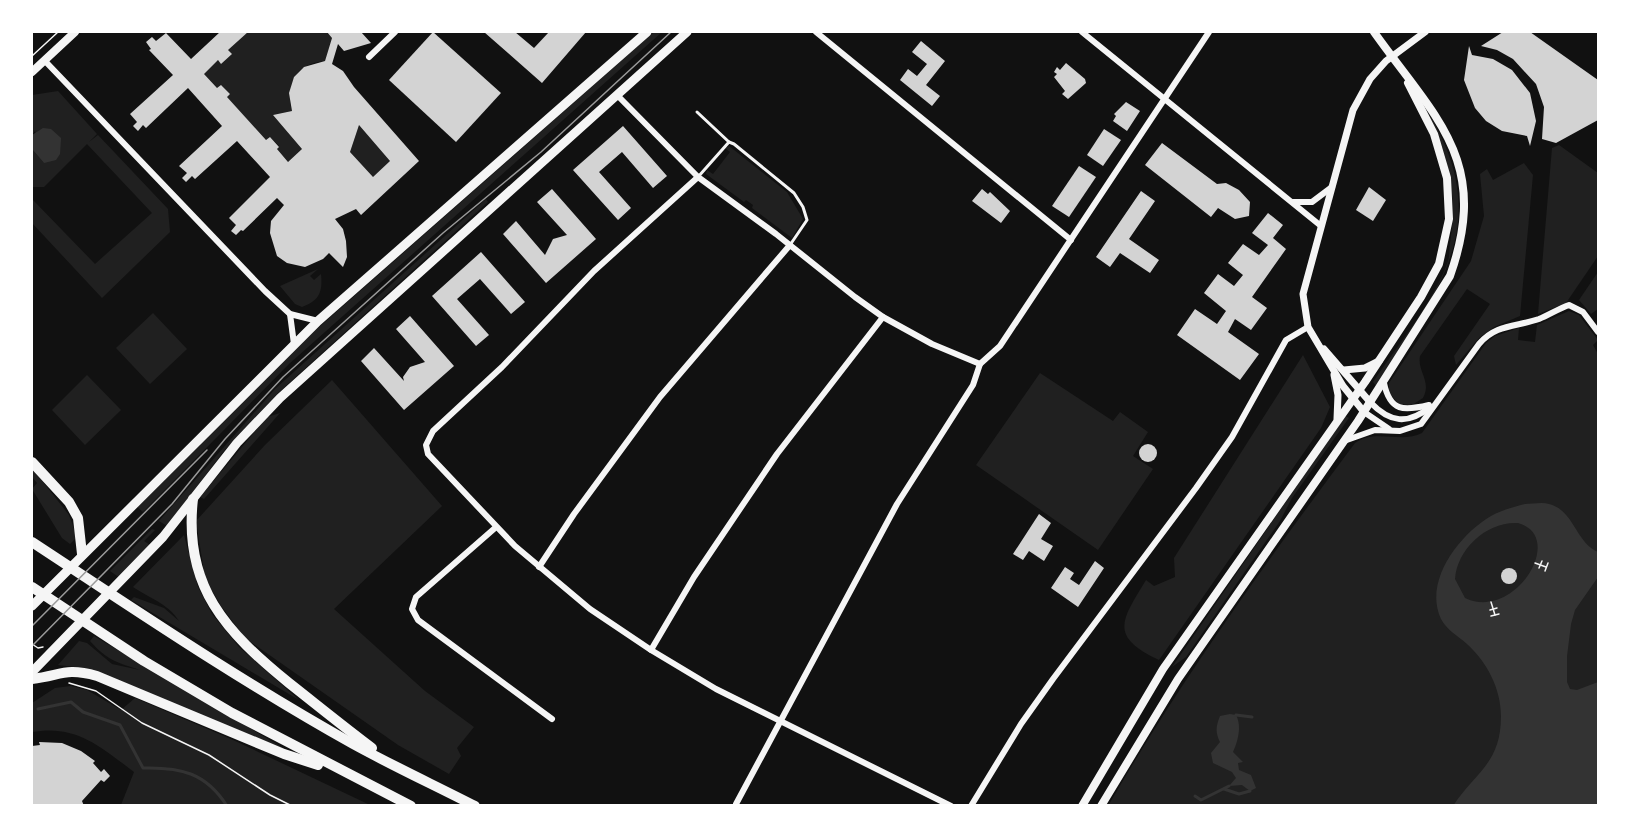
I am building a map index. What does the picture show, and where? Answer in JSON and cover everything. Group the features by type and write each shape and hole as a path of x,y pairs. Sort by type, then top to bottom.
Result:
{"highway":[{"path":"32,462 69,502 78,518 82,554"},
{"path":"193,499 191,531 197,571 209,599 227,626 274,670 391,764"},
{"path":"32,542 137,613 325,727 391,764 475,806"},
{"path":"32,587 212,702 342,772 411,806"},
{"path":"32,679 61,671 97,676 284,754 342,772"}],"main road":[{"path":"32,72 75,32"},
{"path":"32,606 318,321 647,32"},
{"path":"32,672 164,537 237,443 280,398 687,32"},
{"path":"1101,806 1178,679 1384,383 1450,276 1459,251 1464,209 1463,187 1450,141 1429,103 1404,74 1374,32"},
{"path":"1082,806 1163,669 1379,361 1432,278 1444,251 1449,219 1449,193 1444,164 1434,134 1404,74"}],"street":[{"path":"369,57 394,32"},
{"path":"816,32 1071,240"},
{"path":"1082,32 1322,226"},
{"path":"736,804 892,513 973,385 980,364 1000,346 1209,32"},
{"path":"1389,429 1365,412 1353,399 1331,366 1308,327 1303,294 1353,110 1376,71 1404,45 1425,32"},
{"path":"45,61 290,314 318,321"},
{"path":"618,96 698,177 883,318 932,344 980,364"},
{"path":"698,177 587,278 502,367 433,431 426,445 428,454 495,528 590,609 651,650 716,689 951,806"},
{"path":"1292,202 1312,202 1332,187"},
{"path":"539,567 587,495 660,397 790,245"},
{"path":"1343,442 1365,433 1415,428 1426,418 1433,405 1482,340 1502,327 1537,320 1569,305 1583,312 1599,332"},
{"path":"290,314 294,344"},
{"path":"651,650 694,577 777,454 883,318"},
{"path":"971,806 1046,688 1232,437 1286,340 1308,327"},
{"path":"1316,341 1370,402 1387,417 1403,421 1417,416 1433,405"},
{"path":"1344,370 1365,368 1379,361"},
{"path":"1331,366 1338,395 1337,418"},
{"path":"1384,383 1388,398 1396,406 1408,409 1433,405"},
{"path":"495,528 416,597 413,613 418,620 552,719"}],"lane":[{"path":"697,112 729,142 800,200 807,220 790,245"},
{"path":"698,177 729,142"}],"path":[{"path":"32,56 58,32"},
{"path":"1539,568 1542,561"},
{"path":"1535,563 1546,567"},
{"path":"1545,571 1548,563"},
{"path":"1491,602 1495,615"},
{"path":"1490,610 1497,608"},
{"path":"1491,616 1499,614"},
{"path":"65,683 73,683 96,691 142,723 209,755 248,782 292,806"}],"shaded area":[{"path":"248,32 327,32 332,38 325,61 307,66 295,77 290,92 292,111 273,115 302,149 288,162 277,149 279,146 270,137 266,140 227,97 230,94 217,88 204,74 218,60 221,64 232,54 228,50"},
{"path":"654,32 662,32 289,364 143,512 137,507 284,358"},
{"path":"58,91 97,134 89,142 98,135 168,209 170,232 102,298 32,223 32,199 95,264 152,213 87,144 44,187 32,187 32,149 44,163 35,131 32,135 32,95"},
{"path":"1424,106 1446,147 1457,185 1458,219 1452,252 1439,284 1421,317 1376,386 1373,382 1434,292 1449,256 1452,189 1445,156"},
{"path":"359,125 390,161 373,177 350,152"},
{"path":"43,128 51,129 61,138 60,154 56,160 44,163 32,149 32,135"},
{"path":"1559,145 1598,173 1598,256 1566,303 1538,314 1552,148"},
{"path":"729,146 787,192 803,219 792,238 752,208 753,205 746,200 744,202 706,174 707,170 713,174 730,152 725,148"},
{"path":"1524,163 1533,175 1520,316 1494,327 1479,338 1456,365 1454,356 1490,304 1467,289 1420,356 1420,367 1426,387 1423,398 1412,405 1398,404 1389,392 1389,383 1471,261 1484,216 1480,174 1487,169 1493,180"},
{"path":"486,199 488,202 278,393 223,452 167,526 159,521 275,389"},
{"path":"318,269 310,276 314,280 321,274 319,295 302,307 295,304 280,286"},
{"path":"1598,272 1598,309 1591,314 1579,300"},
{"path":"1569,311 1579,315 1598,340 1593,345 1598,354 1598,805 1108,806 1195,666 1355,443 1371,437 1405,437 1422,433 1486,343 1495,336 1519,328 1518,340 1535,342 1537,325"},
{"path":"153,313 187,349 150,384 116,348"},
{"path":"1303,355 1330,407 1321,428 1159,660 1132,643 1126,635 1124,626 1131,606 1146,580 1154,586 1175,577 1174,558"},
{"path":"1040,373 1113,421 1120,412 1148,432 1133,456 1153,469 1098,550 976,465"},
{"path":"87,375 121,410 85,445 52,410"},
{"path":"332,380 442,506 334,609 425,691 474,727 457,748 461,756 449,774 398,745 245,638 221,606 205,578 196,521 265,445"},
{"path":"280,413 204,499 200,497 267,417"},
{"path":"1345,416 1349,418 1292,498 1280,521 1186,657 1172,667"},
{"path":"32,468 69,515 77,537 70,544 62,538 32,489 37,483 32,477"},
{"path":"1543,503 1557,507 1570,519 1585,542 1598,552 1598,577 1575,610 1571,624 1567,682 1570,689 1577,690 1598,682 1598,805 1453,806 1492,757 1497,746 1501,716 1496,686 1487,668 1474,651 1443,623 1437,604 1437,589 1448,560 1468,534 1491,516 1525,504","holes":["1518,523 1532,531 1537,544 1536,559 1529,574 1517,588 1501,598 1484,602 1465,598 1455,579 1457,568 1461,557 1476,539 1485,532 1506,524"]},
{"path":"152,529 155,530 144,541 150,545 120,578 110,571"},
{"path":"184,535 198,587 212,614 239,647 299,700 131,600 134,597 164,608 179,621 163,605 133,587"},
{"path":"94,636 285,749 84,668 58,665 79,641 87,643 112,664 140,670 107,657 90,641"},
{"path":"71,686 87,690 121,710 135,698 231,739 370,805 121,805 134,772 99,746 75,735 48,730 32,732 32,703 55,688"},
{"path":"1236,715 1239,724 1238,738 1233,752 1243,762 1238,763 1239,770 1251,775 1256,788 1250,791 1242,785 1229,786 1236,778 1232,772 1213,763 1211,753 1220,742 1217,726 1220,716"}],"building":[{"path":"220,32 248,32 228,50 232,54 221,64 218,60 204,74 217,88 221,85 230,94 227,97 266,140 270,137 288,162 302,149 273,115 292,111 289,93 294,77 304,67 325,61 332,38 327,32 361,32 371,43 344,51 338,44 332,64 343,71 354,87 419,161 361,215 356,209 335,219 343,229 346,241 347,257 343,267 329,253 323,259 305,267 287,263 277,256 270,233 271,221 284,205 277,198 243,231 241,230 236,235 231,231 236,225 229,218 270,177 237,141 195,179 192,176 186,182 182,178 187,173 179,166 222,126 188,88 146,128 143,125 138,131 133,126 137,122 130,114 173,75 149,50 151,49 146,42 152,37 156,41 166,33 191,59","holes":["359,125 390,161 373,177 350,152"]},
{"path":"433,32 501,93 456,142 389,80"},
{"path":"484,32 515,32 534,48 549,32 586,32 542,83"},
{"path":"1503,32 1530,32 1598,80 1598,120 1556,143 1542,139 1544,107 1536,84 1513,59 1497,50 1481,46"},
{"path":"921,41 945,61 926,85 940,96 932,106 900,80 908,69 917,76 927,64 912,52"},
{"path":"1469,46 1472,55 1493,59 1512,70 1530,93 1536,121 1530,146 1527,136 1502,131 1486,121 1475,108 1464,80"},
{"path":"1066,63 1085,79 1086,83 1068,99 1062,94 1065,91 1054,77 1057,74 1054,72 1057,67 1060,70"},
{"path":"1126,102 1140,111 1127,131 1113,121 1116,116 1114,114"},
{"path":"623,126 667,176 653,188 622,152 599,172 631,208 618,220 573,170"},
{"path":"1104,129 1121,140 1103,166 1087,155"},
{"path":"1162,143 1217,184 1226,183 1239,190 1250,202 1249,216 1235,219 1218,208 1211,217 1145,165"},
{"path":"1079,166 1096,177 1069,217 1052,206"},
{"path":"1369,187 1386,200 1373,221 1356,210"},
{"path":"552,189 596,239 546,283 503,234 516,221 545,255 553,239 567,235 537,202"},
{"path":"982,189 988,194 990,192 1010,211 1001,223 972,201"},
{"path":"1141,191 1155,201 1129,239 1159,260 1150,273 1120,253 1110,267 1096,257"},
{"path":"1268,213 1283,225 1273,238 1286,249 1252,297 1267,308 1251,330 1235,319 1228,332 1259,354 1240,380 1177,335 1195,309 1217,324 1226,311 1204,293 1218,274 1234,286 1243,275 1228,263 1243,244 1259,255 1268,245 1252,233"},
{"path":"481,252 525,302 511,314 480,279 457,299 489,335 476,346 432,296"},
{"path":"410,316 454,366 404,410 361,361 374,348 404,381 403,377 410,367 425,362 396,329"},
{"path":"1148,444 1154,447 1157,453 1154,459 1148,462 1142,459 1139,453 1142,447"},
{"path":"1039,514 1051,523 1041,539 1053,546 1044,561 1029,551 1023,560 1013,554"},
{"path":"1095,561 1104,568 1078,607 1051,588 1065,567 1074,573 1070,579 1079,585"},
{"path":"1509,568 1517,576 1509,584 1501,576"},
{"path":"39,742 62,743 81,751 95,761 93,763 101,772 104,769 110,776 104,782 101,780 82,801 84,806 32,806 32,746 40,745"}],"waterway":[{"path":"38,709 71,702 83,712 120,725 143,768 169,769 191,774 210,786 227,806"},
{"path":"1236,715 1252,717"},
{"path":"1195,796 1201,800 1229,786"},
{"path":"1224,789 1239,794 1250,791"}],"tram line":[{"path":"32,646 172,504 225,439 283,377 443,233 541,152 671,32"},
{"path":"32,626 207,450"}]}
